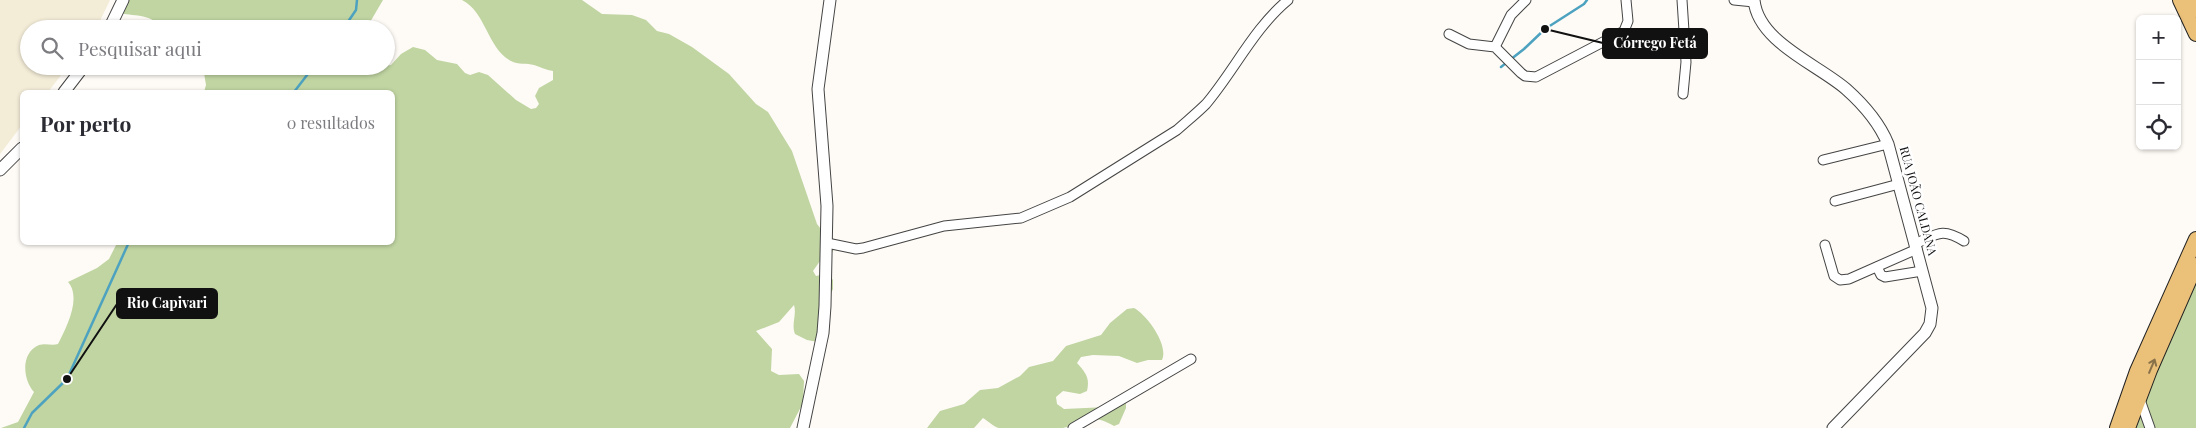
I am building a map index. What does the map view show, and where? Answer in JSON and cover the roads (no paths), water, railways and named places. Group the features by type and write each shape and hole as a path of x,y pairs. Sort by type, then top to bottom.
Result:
{"main road":[{"path":"2180,0 2196,34"},
{"path":"2192,0 2196,10"},
{"path":"2117,428 2137,370 2196,239"},
{"path":"2128,428 2139,397 2196,265"},
{"path":"2112,428 2151,330 2178,279"}],"street":[{"path":"113,20 123,0"},
{"path":"803,428 823,333 827,243 818,89 830,0"},
{"path":"827,243 856,249 864,248 944,226 965,222 1021,218 1070,197 1177,130 1192,117 1206,104 1268,20 1288,0"},
{"path":"1495,47 1511,15 1526,0"},
{"path":"1448,34 1469,44 1495,47 1521,73 1526,76 1536,77 1624,31 1628,21 1626,0"},
{"path":"1682,0 1686,62 1683,94"},
{"path":"1734,0 1754,1"},
{"name":"RUA JOÃO CALDANA","path":"1754,1 1763,25 1773,37 1845,88 1880,127 1888,144 1932,308 1930,324 1925,333 1833,428"},
{"path":"66,90 77,75"},
{"path":"1823,160 1888,144"},
{"path":"0,170 20,150"},
{"path":"1835,201 1899,184"},
{"path":"1825,245 1836,278 1849,279 1946,232 1952,233 1964,241"},
{"path":"1876,266 1881,275 1885,277 1922,271"},
{"path":"1073,428 1191,358"},
{"path":"2139,397 2150,428"}],"waterway":[{"path":"349,20 356,10 357,0"},
{"path":"1501,67 1545,29 1584,4 1587,0"},
{"path":"296,90 307,75"},
{"path":"24,428 32,413 67,379 128,245"}],"place":[{"name":"Córrego Fetá","path":"1545,29"},
{"name":"Rio Capivari","path":"67,379"}]}
